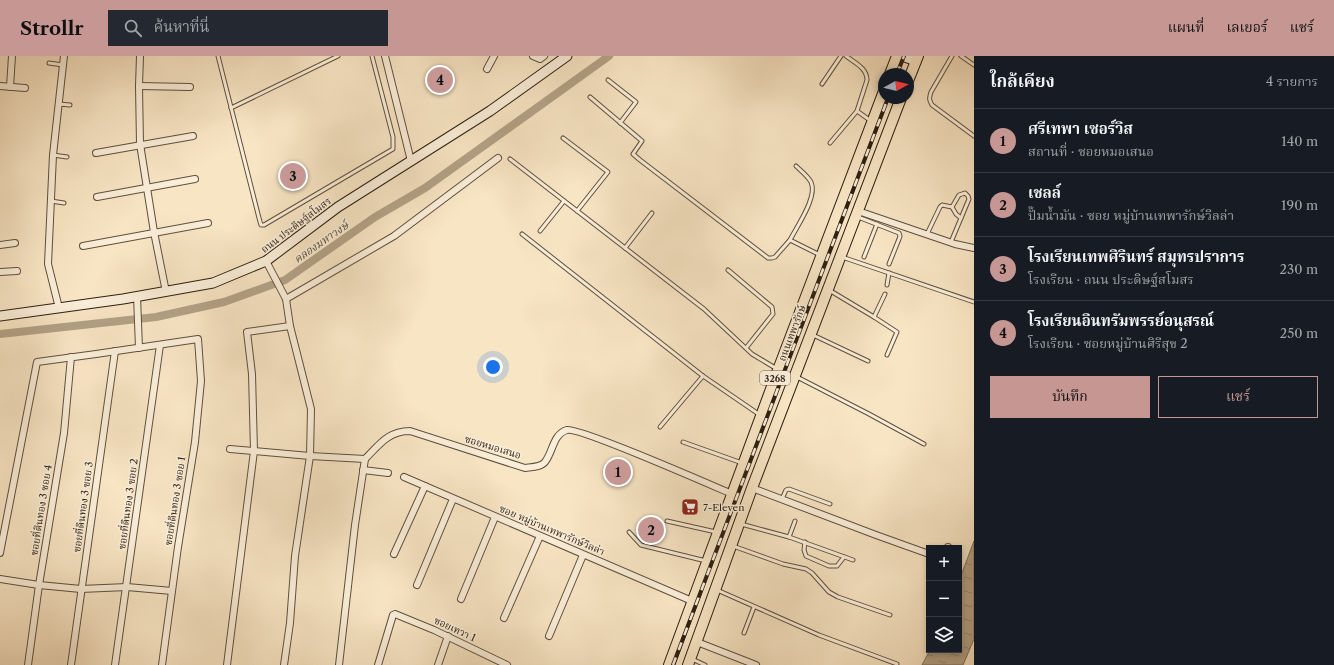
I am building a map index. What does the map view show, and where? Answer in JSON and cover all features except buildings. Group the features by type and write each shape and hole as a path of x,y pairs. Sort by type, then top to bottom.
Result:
{"main road":[{"path":"892,68 897,56"},
{"name":"ถนนเทพารักษ์","path":"668,665 879,104"},
{"name":"ถนนเทพารักษ์","path":"689,662 752,488 899,104"}],"street":[{"path":"10,87 12,56"},
{"path":"59,308 48,264 53,155 64,56"},
{"path":"140,56 140,144 154,232 166,292"},
{"path":"385,56 411,161"},
{"path":"487,70 494,56"},
{"path":"533,56 540,59 544,56"},
{"name":"ถนน ประดิษฐ์สโมสร","path":"0,316 166,292 213,283 266,261 338,206 455,134 513,96 567,56"},
{"path":"902,56 917,59"},
{"path":"0,86 26,88"},
{"path":"139,86 190,87"},
{"path":"96,153 140,144 193,136"},
{"path":"286,298 394,236 498,158"},
{"path":"97,197 195,180"},
{"path":"857,214 974,248"},
{"path":"83,246 208,223"},
{"path":"0,245 16,243"},
{"path":"266,261 286,298 290,326 312,409 310,456 295,556 290,623 284,665"},
{"path":"0,272 17,271"},
{"path":"137,296 139,348"},
{"path":"227,665 254,451 252,374 248,332 290,326"},
{"name":"ซอยที่ดินทอง 3 ซอย 1","path":"160,345 198,339 201,381 195,434 162,665"},
{"path":"0,553 2,533 37,362 160,345"},
{"name":"ซอยที่ดินทอง 3 ซอย 2","path":"115,665 160,345"},
{"name":"ซอยที่ดินทอง 3 ซอย 3","path":"71,665 115,351"},
{"name":"ซอยที่ดินทอง 3 ซอย 4","path":"28,665 39,585 64,433 71,357"},
{"name":"ซอยหมอเสนอ","path":"365,459 387,437 401,431 410,431 525,468 536,467 545,462 561,433 568,430 573,430 600,439 732,494"},
{"path":"230,449 365,459 355,525 339,665"},
{"path":"363,470 388,473"},
{"name":"ซอย หมู่บ้านเทพารักษ์วิลล่า","path":"404,477 692,601"},
{"path":"394,554 425,486"},
{"path":"752,488 926,553"},
{"path":"417,585 453,499"},
{"path":"461,599 495,517"},
{"path":"504,618 540,536"},
{"path":"549,636 583,555"},
{"path":"0,579 81,589 127,587 172,591"},
{"name":"ซอยเทวา 1","path":"378,665 393,614 448,636 507,665"},
{"path":"438,665 448,636"},
{"path":"696,642 756,665"}],"lane":[{"path":"218,56 261,225 264,225 393,149 393,137 372,56"},
{"path":"231,108 338,56"},
{"path":"822,84 841,56"},
{"path":"830,143 857,111 867,80 865,71 846,56"},
{"path":"952,56 931,92 929,99 932,105 974,136"},
{"path":"961,56 974,65"},
{"path":"49,63 63,65"},
{"path":"608,80 636,102 620,123"},
{"path":"590,97 642,141 634,154 640,160 768,258 775,257 790,240 810,201 812,184 796,166"},
{"path":"59,104 70,105"},
{"path":"857,111 873,122"},
{"path":"563,138 608,172 578,211"},
{"path":"53,155 67,157"},
{"path":"510,159 704,309 760,360 778,370"},
{"path":"951,242 969,199 968,196 964,193 959,194 952,207"},
{"path":"540,231 564,201"},
{"path":"50,202 64,203"},
{"path":"927,234 942,205 952,207 956,214 961,218"},
{"path":"626,248 652,213"},
{"path":"857,214 899,233 900,236 889,264"},
{"path":"864,257 877,224"},
{"path":"522,234 703,376 761,416"},
{"path":"790,240 821,256"},
{"path":"840,257 974,302"},
{"path":"728,270 772,307 773,310 773,314 746,348"},
{"path":"887,285 889,273"},
{"path":"828,290 897,332 887,355"},
{"path":"874,317 885,294"},
{"path":"812,334 868,361"},
{"path":"660,427 703,376"},
{"path":"795,377 869,414 924,444"},
{"path":"683,442 743,463"},
{"path":"782,499 786,490 789,489 830,504"},
{"path":"667,521 718,532"},
{"path":"788,537 795,521"},
{"path":"739,524 805,542 853,560"},
{"path":"629,532 640,545 707,562"},
{"path":"805,542 804,550 806,556 829,566 837,566 844,557"},
{"path":"731,546 783,564 806,569 812,573 829,592 838,597 890,615"},
{"path":"715,589 818,635 897,664"},
{"path":"744,633 754,607"},
{"path":"689,662 705,665"}],"water":[{"path":"974,541 974,639 963,665 922,665 928,653 962,653 962,573"}],"waterway":[{"name":"คลองมหาวงษ์","path":"0,334 156,317 224,302 285,280 375,217 425,188 609,56"}],"railway":[{"path":"899,68 904,56"},
{"path":"673,665 886,104"}],"place":[{"name":"โรงเรียนอินทรัมพรรย์อนุสรณ์","path":"440,80"},
{"name":"โรงเรียนเทพศิรินทร์ สมุทรปราการ","path":"293,176"},
{"name":"ศรีเทพา เซอร์วิส","path":"618,472"},
{"name":"7-Eleven","path":"690,507"},
{"name":"เชลล์","path":"651,530"}]}
